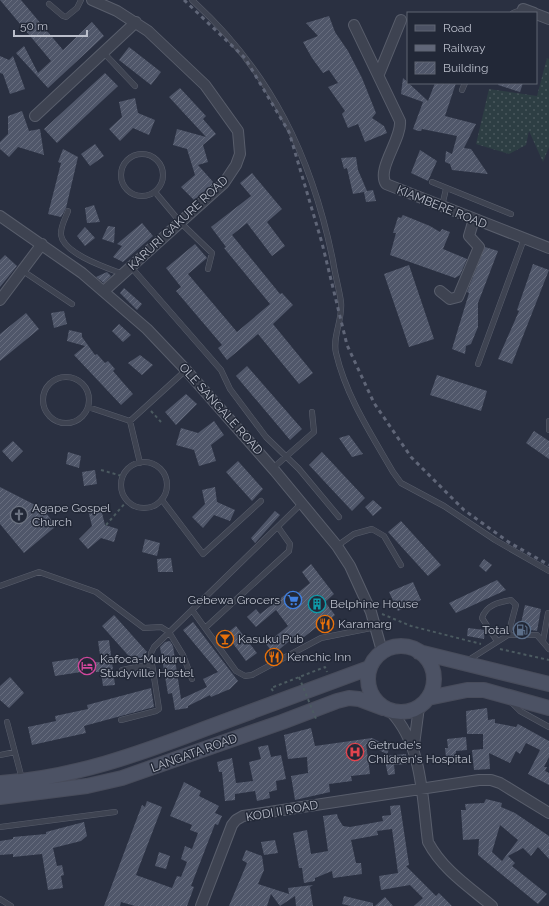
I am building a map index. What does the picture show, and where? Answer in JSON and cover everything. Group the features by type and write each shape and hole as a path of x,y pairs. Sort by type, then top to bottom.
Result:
{"main road":[{"path":"424,703 433,684 432,668 427,659 410,647 401,646 382,651 374,658 369,668 367,679 369,690 374,700 387,710 410,712 424,703 467,690 484,690 549,708"},
{"path":"419,652 549,684"},
{"name":"LANGATA ROAD","path":"0,783 23,782 92,768 145,751 369,668"},
{"name":"LANGATA ROAD","path":"0,797 74,788 122,778 282,722 337,700 349,698 359,699 387,710"}],"street":[{"name":"KARURI GAKURE ROAD","path":"92,0 136,22 148,31 205,85 238,131 240,154 236,165 224,183 182,223 104,291"},
{"path":"523,9 532,12"},
{"path":"537,14 549,19"},
{"path":"379,74 401,20"},
{"path":"35,116 136,22"},
{"name":"KIAMBERE ROAD","path":"354,24 394,104 401,126 384,171 384,180 386,184 549,248"},
{"name":"OLE SANGALE ROAD","path":"0,216 42,244 104,291 147,329 186,370 273,468 337,546 350,566 371,612 382,651"},
{"path":"440,290 450,299 458,297 479,247 469,236 474,219"},
{"path":"0,300 42,244"},
{"path":"414,747 424,703"},
{"path":"387,710 399,720 414,747 428,842 434,854 448,869 492,906"},
{"name":"KODI II ROAD","path":"201,906 232,825 236,820 243,816 479,780 491,780 549,813"}],"lane":[{"path":"49,4 66,17 77,8 81,0"},
{"path":"192,0 207,14 248,60 293,133 314,187 328,240 341,304 335,351 348,392 393,472 401,483 444,506 495,540 549,570"},
{"path":"516,12 523,9"},
{"path":"103,52 135,86"},
{"path":"462,90 465,84"},
{"path":"142,154 156,159 163,172 160,186 155,192 142,197 128,191 123,186 121,171 128,158 142,154"},
{"path":"432,182 510,214"},
{"path":"442,206 446,189"},
{"path":"155,192 182,223 212,253 208,269"},
{"path":"68,211 61,230 61,236 68,246 88,261 127,271 221,370 230,389 266,437 278,451 286,456 339,517"},
{"path":"478,364 524,239"},
{"path":"23,271 72,304"},
{"path":"130,420 186,370"},
{"path":"63,377 71,378 83,386 87,392 88,407 79,419 64,423 57,422 46,412 43,397 49,384 63,377"},
{"path":"88,407 130,420"},
{"path":"273,468 314,432 312,412"},
{"path":"130,420 140,463"},
{"path":"549,421 549,430"},
{"path":"140,463 154,465 165,476 166,491 162,500 152,507 144,509 136,507 127,501 121,491 122,476 126,470 140,463"},
{"path":"162,500 203,554 261,501"},
{"path":"121,720 159,709 152,664 152,650 302,503"},
{"path":"205,628 289,551 290,544 278,526"},
{"path":"337,546 354,534 372,528 384,536 401,565"},
{"path":"0,586 35,573 44,572 96,592 144,628 161,627 169,632 183,655 192,678"},
{"path":"496,641 482,618 483,612 488,607 512,600 516,605 508,635"},
{"path":"192,610 236,671 245,676 252,675 321,638 376,627"},
{"path":"543,640 548,613"},
{"path":"465,663 488,646 508,635 537,635 543,640 549,649"},
{"path":"122,670 152,664"},
{"path":"505,695 520,711 549,727"},
{"path":"8,722 23,782"},
{"path":"0,756 15,752"},
{"path":"0,827 115,812"},
{"path":"0,899 11,906"}],"path":[{"path":"146,406 161,422"},
{"path":"101,470 122,476"},
{"path":"106,525 127,501"},
{"path":"371,612 387,615 396,621 417,628 549,660"},
{"path":"271,688 325,667"},
{"path":"299,677 316,719"}],"shaded area":[{"path":"547,58 549,59 549,147 543,162 529,131 526,145 509,154 476,144 489,89 537,96"}],"building":[{"path":"0,0 21,0 63,50 92,22 104,36 48,88 16,53 24,46 38,73 51,61"},
{"path":"329,16 335,32 348,51 362,78 376,113 372,118 384,126 387,133 365,142 358,124 348,128 342,114 345,111 328,87 338,83 329,70 323,73 303,42 318,36 306,23"},
{"path":"129,47 161,72 151,85 119,60"},
{"path":"0,56 9,60 13,56 25,89 10,94 3,74 0,73"},
{"path":"105,73 118,86 57,143 44,129"},
{"path":"403,78 407,82 407,84 410,84 428,101 435,84 456,84 445,116 476,124 464,148 471,149 488,174 452,170 450,164 445,162 446,151 452,154 457,136 422,129 421,131 418,131 413,129 423,102 401,94"},
{"path":"498,84 523,84 520,92"},
{"path":"180,88 206,116 203,119 216,134 203,145 208,162 198,165 214,183 194,200 181,187 195,175 187,149 173,145 177,129 206,137 169,97"},
{"path":"135,98 138,113 155,120 149,135 133,128 120,141 109,129 122,117 119,102"},
{"path":"22,111 29,131 40,129 44,155 18,147 9,157 0,149 0,142 8,134 8,116"},
{"path":"95,144 104,156 90,166 81,154"},
{"path":"63,149 78,157 66,208 61,217 48,214 61,163 58,162"},
{"path":"420,150 437,161 428,181 411,173"},
{"path":"356,157 358,170 367,191 373,190 376,201 366,202 364,192 353,194 347,168 344,169 341,158"},
{"path":"252,173 282,209 267,222 285,246 272,256 247,223 232,235 280,294 282,293 293,305 273,324 313,373 299,384 258,334 227,360 218,348 222,345 176,291 181,287 166,268 195,244 207,258 188,274 237,332 270,304 224,248 226,247 211,227 251,196 240,183"},
{"path":"94,205 100,222 87,223 85,208"},
{"path":"403,215 430,226 440,232 442,229 450,232 443,249 467,259 460,275 455,278 390,255 396,233 393,233 398,217 401,218"},
{"path":"142,223 153,236 123,262 113,257 122,246 117,244"},
{"path":"108,226 115,227 114,243 102,239"},
{"path":"85,227 95,238 85,246 77,236"},
{"path":"485,247 498,251 478,303 478,327 471,344 466,346 465,354 452,349 469,293 467,292"},
{"path":"5,255 17,266 0,287 0,260"},
{"path":"533,264 549,270 512,364 498,359 519,311 517,310"},
{"path":"409,265 434,339 409,347 384,274"},
{"path":"107,272 111,276 104,283 96,277"},
{"path":"124,288 142,304 137,310 120,293"},
{"path":"64,311 67,324 54,328 51,313"},
{"path":"26,313 39,329 0,361 0,334"},
{"path":"119,324 131,335 123,342 112,331"},
{"path":"69,330 82,333 82,337 95,355 97,354 105,363 108,361 115,369 113,371 133,394 121,405 74,355 85,346 67,341"},
{"path":"140,355 153,365 142,375 128,363"},
{"path":"247,366 302,429 290,440 236,376"},
{"path":"437,375 487,391 481,411 430,395"},
{"path":"186,394 197,404 176,425 165,412"},
{"path":"214,421 224,435 211,445 216,461 199,466 194,450 176,445 181,428 198,433"},
{"path":"534,431 549,441 549,459 526,443"},
{"path":"349,435 363,454 352,457 339,438"},
{"path":"13,441 23,451 12,462 2,451"},
{"path":"68,452 81,456 79,468 66,464"},
{"path":"322,452 365,498 352,511 309,465"},
{"path":"238,461 263,489 252,501 226,472"},
{"path":"95,470 97,484 84,486 82,472"},
{"path":"0,487 43,509 56,526 24,553 0,524"},
{"path":"215,487 217,502 235,510 230,521 214,515 203,528 192,517 205,504 202,490"},
{"path":"373,500 382,508 373,516 365,507"},
{"path":"101,509 105,525 118,529 114,542 101,538 88,549 79,539 92,526 88,510"},
{"path":"275,511 280,515 255,543 251,538"},
{"path":"401,521 441,565 428,576 388,532"},
{"path":"145,539 160,543 157,556 142,552"},
{"path":"171,558 173,572 158,572 157,559"},
{"path":"484,559 492,565 486,572 479,566"},
{"path":"311,564 334,594 325,602 335,615 325,624 323,622 299,641 295,636 274,654 266,644 288,626 276,610 256,627 247,617 256,609 260,614 290,591 294,596 310,583 302,572"},
{"path":"497,580 506,590 456,613 449,603"},
{"path":"413,582 421,600 398,611 389,592"},
{"path":"525,605 541,609 537,631 520,628"},
{"path":"114,615 147,652 135,663 102,626"},
{"path":"193,622 238,681 230,689 211,697 210,695 188,706 188,708 175,710 172,693 168,694 160,647 165,642 170,641 173,646 181,699 207,687 203,679 218,672 183,630"},
{"path":"236,626 257,653 246,661 226,634"},
{"path":"468,628 485,630 484,639 467,636"},
{"path":"109,640 115,685 103,686 101,672 96,672 95,662 101,662 98,641"},
{"path":"78,658 81,672 55,676 52,662"},
{"path":"10,677 24,693 9,708 0,700 0,686"},
{"path":"151,688 154,707 84,726 86,733 32,745 28,727 56,721 55,716 88,709 87,705"},
{"path":"487,708 488,720 495,719 495,723 516,727 518,724 549,741 549,757 544,767 547,767 545,771 549,773 549,785 528,774 540,750 526,743 520,754 516,751 510,763 489,753 490,769 474,770 472,750 483,749 483,734 467,734 466,711"},
{"path":"311,728 315,746 372,738 390,747 387,754 366,744 370,774 351,776 352,781 329,784 330,792 295,800 291,776 308,773 307,757 288,759 284,735"},
{"path":"466,737 467,750 456,751 456,756 446,757 445,748 448,748 447,739"},
{"path":"268,745 271,757 281,755 286,779 276,781 277,790 269,792 270,798 257,801 255,791 235,794 235,800 225,801 222,772 219,772 217,762 232,758 236,783 253,781 249,762 261,759 258,747"},
{"path":"406,754 407,764 394,765 395,774 388,775 384,756"},
{"path":"184,782 201,791 199,796 219,806 215,813 222,816 218,825 215,824 191,886 194,887 187,906 135,906 121,902 120,906 104,906 142,805 145,807 147,801 162,807 136,875 172,888 177,876 181,877 187,862 181,859 185,846 192,849 198,833 190,830 192,825 170,816"},
{"path":"486,799 502,803 501,807 515,813 549,836 549,859 538,847 531,856 523,848 508,856 515,863 512,866 547,894 538,904 478,855 479,839 463,840 461,810 466,810 465,804 484,803","holes":["500,825 518,840 502,861 492,852"]},
{"path":"400,805 409,865 406,866 436,896 439,893 452,906 414,906 423,898 410,885 381,890 379,876 398,873 392,829 377,831 378,835 351,840 356,863 361,863 362,874 333,878 332,871 315,878 315,881 304,883 302,868 299,868 293,833 307,830 311,854 328,851 323,816 337,814 343,826 350,827 383,821 382,816 391,815 390,806"},
{"path":"84,822 87,836 81,841 53,848 57,866 62,865 64,875 61,876 63,888 48,890 42,854 13,857 13,854 0,855 0,841 13,839 13,837 46,834 46,832"},
{"path":"275,840 278,853 264,855 261,842"},
{"path":"246,850 262,856 264,870 258,884 289,894 288,888 313,885 310,887 313,906 296,906 295,896 280,906 271,894 267,906 229,906 247,863 242,860"},
{"path":"159,852 170,856 166,869 155,866"},
{"path":"344,896 373,903 373,906 351,906 342,904"},
{"path":"385,897 393,906 375,906"}],"railway":[{"path":"184,0 245,58 289,132 322,243 347,345 374,403 411,457 464,510 510,543 549,565"}],"place":[{"name":"Agape Gospel Church","path":"19,515"},
{"name":"Gebewa Grocers","path":"293,600"},
{"name":"Belphine House","path":"317,604"},
{"name":"Karamarg","path":"325,624"},
{"name":"Total","path":"522,630"},
{"name":"Kasuku Pub","path":"225,639"},
{"name":"Kenchic Inn","path":"274,657"},
{"name":"Kafoca-Mukuru Studyville Hostel","path":"87,666"},
{"name":"Getrude's Children's Hospital","path":"355,752"}]}
